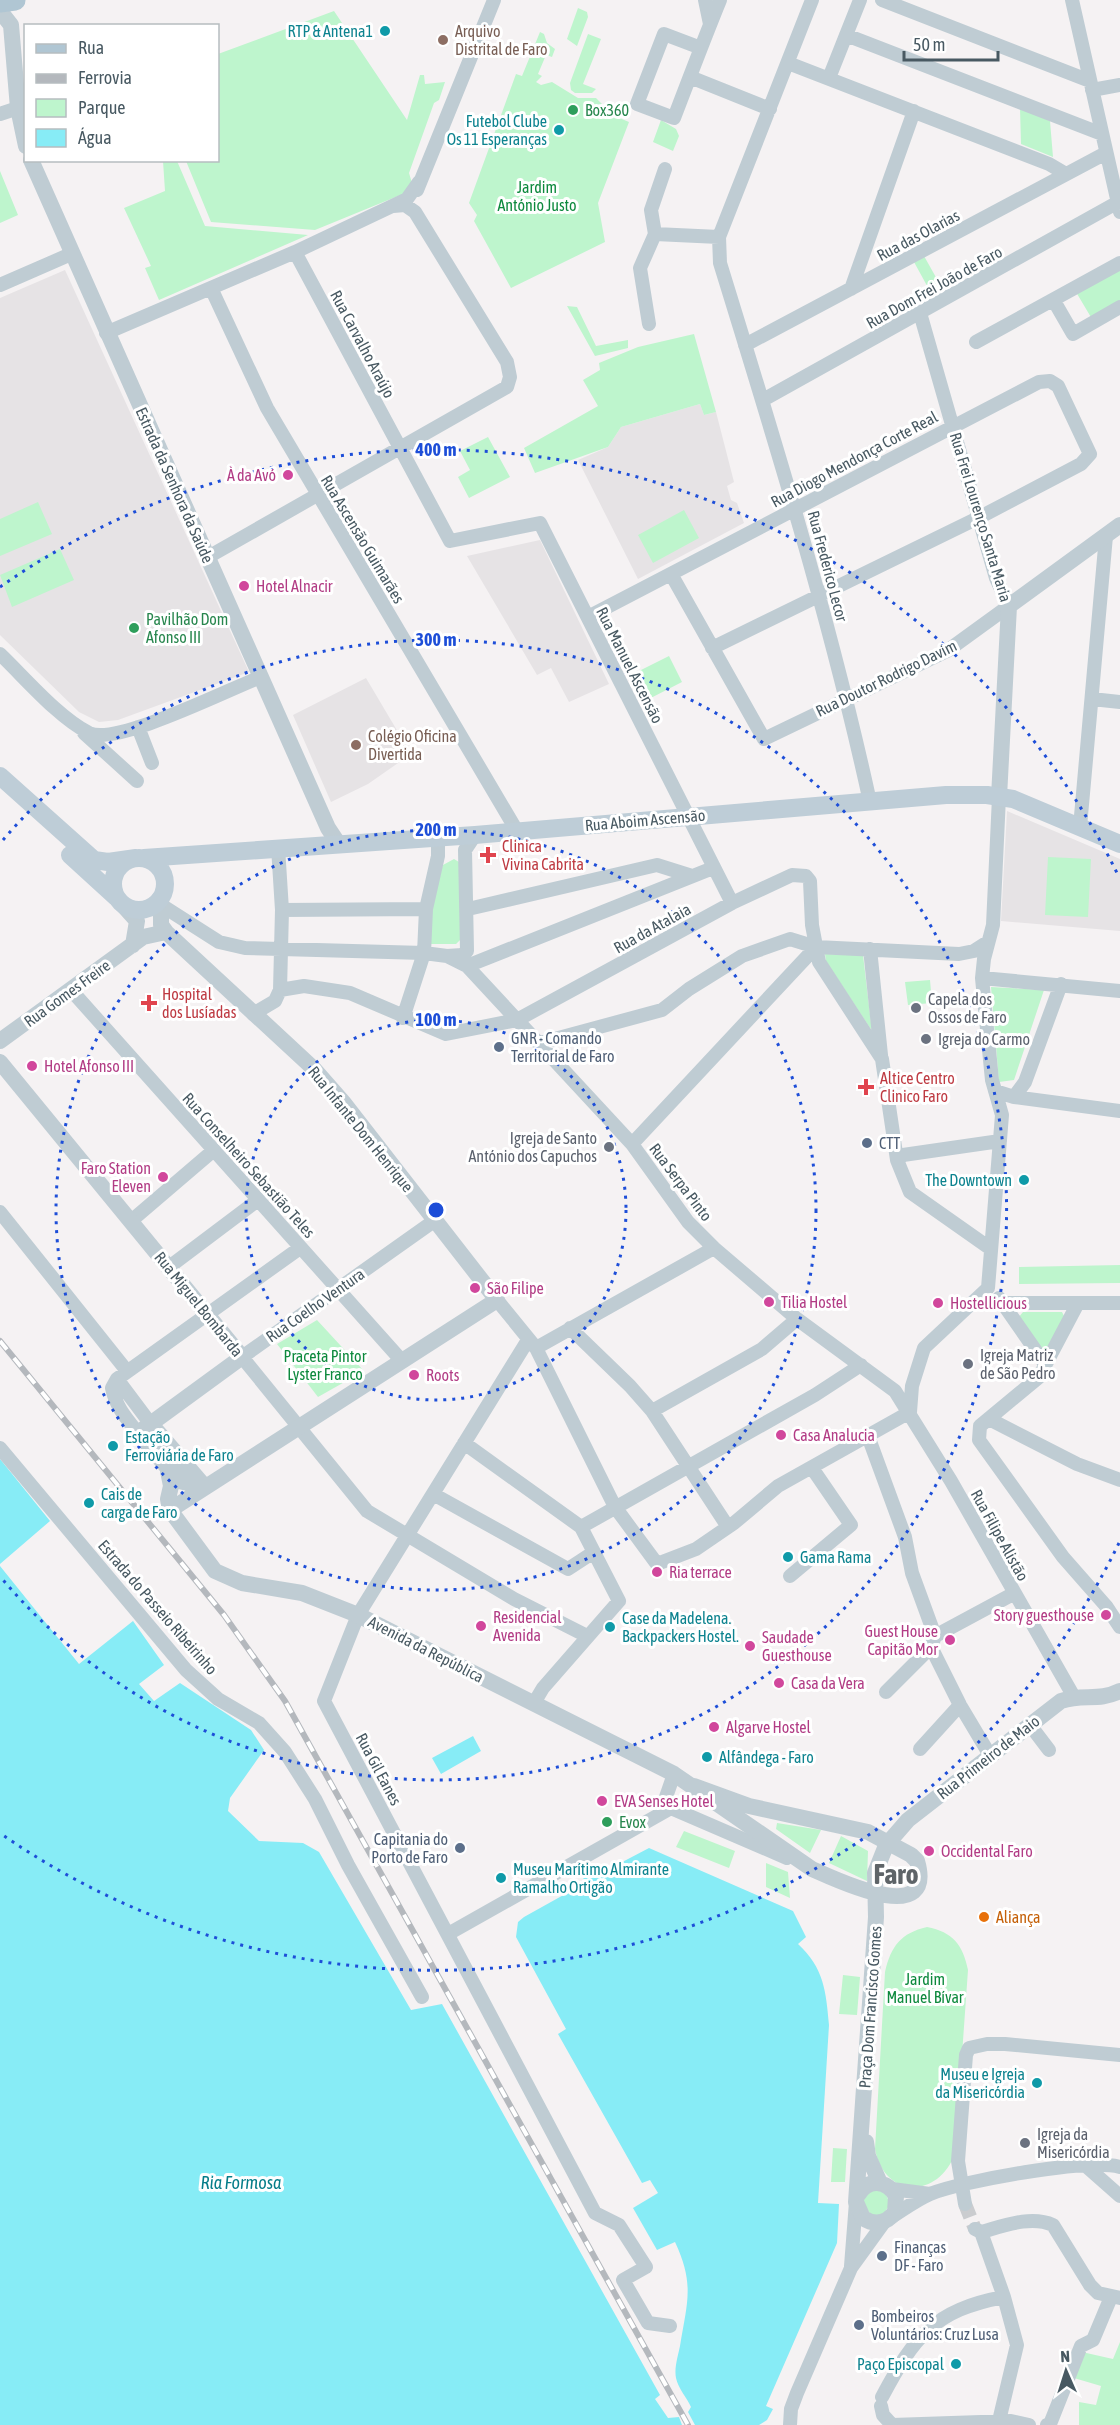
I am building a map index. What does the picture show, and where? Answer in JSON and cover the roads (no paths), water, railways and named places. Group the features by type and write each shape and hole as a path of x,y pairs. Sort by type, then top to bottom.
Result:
{"main road":[{"path":"0,2 15,0"},
{"name":"Rua Aboim Ascensão","path":"0,776 94,860 108,862 278,847 475,835 946,795 999,796 1013,799 1120,844"},
{"path":"0,791 118,899 134,909 150,907 162,897 161,870 140,858 120,865 116,872 113,889 118,899"},
{"name":"Rua Aboim Ascensão","path":"162,897 180,867 205,853"}],"street":[{"path":"23,0 11,25 18,108 24,138"},
{"path":"106,333 295,252 407,199 419,182 494,0"},
{"path":"705,0 710,24"},
{"path":"701,48 664,34 637,104 674,118 720,0"},
{"path":"655,234 719,237 812,0"},
{"path":"830,78 860,0"},
{"path":"882,0 1091,86 1120,85"},
{"path":"1072,0 1119,206"},
{"path":"0,11 11,25"},
{"path":"846,35 1102,134"},
{"path":"788,63 1049,164 1066,174"},
{"path":"690,77 770,109"},
{"path":"0,114 18,108"},
{"path":"850,289 914,111"},
{"name":"Rua das Olarias","path":"745,345 1106,153"},
{"name":"Estrada da Senhora da Saúde","path":"32,162 70,254 328,828 338,843"},
{"path":"649,324 640,268 655,234 651,210 665,169"},
{"path":"415,212 419,182"},
{"path":"208,557 507,387 510,377 507,362 415,212 405,205 389,207"},
{"name":"Rua Dom Frei João de Faro","path":"763,400 1119,206"},
{"name":"Rua Frederico Lecor","path":"719,237 720,263 795,508 847,697 870,802"},
{"name":"Rua Carvalho Araújo","path":"295,252 450,541"},
{"path":"0,285 70,254"},
{"path":"976,342 1120,263"},
{"name":"Rua Ascensão Guimarães","path":"211,288 267,408 517,831"},
{"path":"1054,301 1073,334 1120,307"},
{"name":"Rua Frei Lourenço Santa Maria","path":"920,313 996,578 1009,606 999,796"},
{"name":"Rua Diogo Mendonça Corte Real","path":"588,617 1039,382 1050,381 1058,386 1090,454 1081,464 980,517"},
{"path":"671,574 712,648 980,517"},
{"name":"Rua Manuel Ascensão","path":"450,541 540,523 732,903"},
{"name":"Rua Doutor Rodrigo Davim","path":"712,648 764,739 847,697 947,651 1120,525"},
{"path":"1080,827 1106,536"},
{"path":"1,658 59,716 108,755 137,782"},
{"path":"59,716 91,734 106,736 118,734 261,677"},
{"path":"1092,699 1120,702"},
{"path":"138,727 152,763"},
{"path":"108,755 110,743 118,734"},
{"path":"570,1328 630,1386 652,1411 728,1527 778,1486 910,1412 912,1386 924,1348 988,1288 1002,1114 995,1090 982,978 993,925 999,796"},
{"path":"305,846 320,839 324,831 321,809"},
{"path":"162,897 219,942 245,948 281,951 424,952 447,956 462,955 467,951 469,942 465,856 468,843 475,835"},
{"path":"403,1018 424,952 426,909 438,856 438,837"},
{"path":"253,1014 275,1001 280,990 282,910 278,847"},
{"path":"438,856 465,856"},
{"path":"468,909 657,865 692,876"},
{"path":"447,956 467,966 713,868"},
{"name":"Rua da Atalaia","path":"280,990 304,986 350,993 403,1018 446,1034 517,1020 732,903 792,875 806,876 810,881 816,947"},
{"path":"162,897 161,925 166,932"},
{"path":"118,899 137,921 133,945"},
{"path":"282,910 426,909"},
{"name":"Rua Gomes Freire","path":"0,1041 143,937 166,932"},
{"name":"Rua Infante Dom Henrique","path":"166,932 286,1042 343,1102 532,1344 615,1507 657,1564 696,1549 728,1527"},
{"path":"540,1043 662,1010 689,988 742,956 790,939 816,947 959,954 974,951 988,942"},
{"path":"469,942 473,954 481,959"},
{"path":"816,947 819,962 882,1059"},
{"path":"632,1144 816,947"},
{"path":"870,950 882,1059 897,1160 910,1192 992,1249"},
{"path":"959,954 973,963 982,978"},
{"name":"Rua Serpa Pinto","path":"467,966 632,1144 688,1222 714,1248 797,1318 895,1391"},
{"path":"982,978 1120,991"},
{"path":"1014,1097 1024,1082 1061,984"},
{"name":"Rua Conselheiro Sebastião Teles","path":"72,990 402,1361"},
{"name":"Rua Miguel Bombarda","path":"0,1062 367,1511 514,1599 587,1636"},
{"path":"995,1090 1014,1097 1120,1111"},
{"path":"897,1160 903,1155 1000,1141"},
{"path":"131,1221 213,1150"},
{"path":"169,1267 258,1200"},
{"path":"0,1212 122,1375 144,1428 168,1471 171,1486 168,1498 170,1510 497,1300"},
{"name":"Rua Coelho Ventura","path":"144,1428 434,1221"},
{"path":"122,1375 300,1248"},
{"path":"532,1344 570,1328 714,1248"},
{"path":"988,1288 1004,1303 1045,1364"},
{"path":"1004,1303 1120,1303"},
{"path":"1078,1303 1039,1377 980,1426 979,1440 1002,1468 1064,1557 1120,1627"},
{"path":"652,1411 762,1349 797,1318"},
{"name":"Rua Gil Eanes","path":"532,1344 464,1443 358,1615 324,1701 595,2213 620,2225 646,2267 623,2280 648,2323 670,2326"},
{"path":"581,1527 815,1395 861,1365"},
{"name":"Rua Filipe Alistão","path":"895,1391 910,1412 1013,1594 1074,1696"},
{"path":"989,1419 1077,1464 1120,1480"},
{"path":"144,1428 205,1488"},
{"path":"868,1436 905,1537 912,1574 933,1642 960,1705 991,1757"},
{"path":"464,1443 581,1527 619,1601 543,1688 534,1704"},
{"name":"Estrada do Passeio Ribeirinho","path":"0,1448 186,1670 218,1699 259,1723 285,1752 315,1799 348,1865 422,1997"},
{"path":"790,1576 851,1526 812,1468"},
{"path":"168,1471 179,1481 205,1488"},
{"path":"433,1494 568,1569 594,1552"},
{"name":"Avenida da República","path":"170,1510 207,1562 222,1574 242,1583 302,1593 358,1615 674,1774 812,1869"},
{"path":"886,1692 933,1642 1013,1594"},
{"path":"1074,1696 1104,1699 1120,1692"},
{"name":"Rua Primeiro de Maio","path":"887,1843 905,1822 1061,1701 1074,1696"},
{"path":"920,1749 960,1705"},
{"path":"1030,1725 1049,1750"},
{"path":"448,1934 671,1808 666,1797 674,1774"},
{"name":"Avenida da República","path":"694,1786 750,1806 868,1832 887,1843"},
{"name":"Avenida da República","path":"671,1808 837,1880 882,1895"},
{"path":"905,1822 902,1833 911,1855"},
{"path":"876,1917 882,1895 875,1873 887,1843 911,1855 917,1861 920,1872 917,1884 909,1893 882,1895"},
{"name":"Avenida da República","path":"837,1880 876,1917"},
{"name":"Praça Dom Francisco Gomes","path":"863,2120 876,1917"},
{"path":"965,2204 960,2185 958,2162 966,2055 969,2048 987,2044 1005,2044 1120,2055"},
{"path":"790,2425 791,2409 797,2393 851,2268 888,2220 897,2204 868,2156 863,2120"},
{"path":"851,2268 863,2120"},
{"path":"1086,2166 1120,2196"},
{"path":"857,2198 863,2218 874,2223 888,2220 930,2194 960,2185 1050,2169 1117,2166"},
{"path":"1099,2177 1100,2168 1117,2166"},
{"path":"857,2198 867,2185 930,2194"},
{"path":"997,2423 1017,2345 1004,2297 978,2231 1042,2220 1053,2225 1090,2285 1098,2293 1116,2298 1092,2340 1081,2346 1050,2424 1047,2425"},
{"path":"1004,2297 964,2306 936,2321 922,2335 898,2367 881,2401 883,2415 892,2425 1011,2421 1029,2425"}],"water":[{"path":"0,1459 50,1521 0,1564"},
{"name":"Ria Formosa","path":"0,1566 79,1664 133,1621 164,1665 139,1684 154,1701 180,1683 251,1730 264,1750 230,1798 228,1811 259,1841 303,1843 319,1852 411,2010 442,2004 660,2395 655,2399 668,2418 679,2417 682,2425 0,2425"},
{"path":"473,1736 481,1751 441,1774 432,1758"},
{"path":"649,1848 793,1911 806,1937 798,1944 807,1953 818,1971 827,2001 829,2025 818,2203 839,2204 837,2243 766,2406 773,2409 767,2420 759,2425 695,2425 688,2412 691,2407 676,2378 688,2294 685,2270 675,2242 657,2250 633,2208 658,2193 650,2180 642,2183 558,2034 566,2029 516,1937 518,1922 585,1883 583,1877 606,1866 609,1869"}],"tunnel":[{"path":"965,2204 975,2229"}],"railway":[{"path":"0,1341 224,1615 285,1701 688,2425"}],"place":[{"name":"RTP & Antena1","path":"385,31"},
{"name":"Arquivo Distrital de Faro","path":"443,40"},
{"name":"Box360","path":"573,110"},
{"name":"Futebol Clube Os 11 Esperanças","path":"559,130"},
{"name":"À da Avó","path":"288,475"},
{"name":"Hotel Alnacir","path":"244,586"},
{"name":"Pavilhão Dom Afonso III","path":"134,628"},
{"name":"Colégio Oficina Divertida","path":"356,745"},
{"name":"Clinica Vivina Cabrita","path":"488,855"},
{"name":"Hospital dos Lusíadas","path":"149,1003"},
{"name":"Capela dos Ossos de Faro","path":"916,1008"},
{"name":"Igreja do Carmo","path":"926,1039"},
{"name":"GNR - Comando Territorial de Faro","path":"499,1047"},
{"name":"Hotel Afonso III","path":"32,1066"},
{"name":"Altice Centro Clinico Faro","path":"866,1087"},
{"name":"CTT","path":"867,1143"},
{"name":"Igreja de Santo António dos Capuchos","path":"609,1147"},
{"name":"Faro Station Eleven","path":"163,1177"},
{"name":"The Downtown","path":"1024,1180"},
{"name":"São Filipe","path":"475,1288"},
{"name":"Tilia Hostel","path":"769,1302"},
{"name":"Hostellicious","path":"938,1303"},
{"name":"Igreja Matriz de São Pedro","path":"968,1364"},
{"name":"Roots","path":"414,1375"},
{"name":"Casa Analucia","path":"781,1435"},
{"name":"Estação Ferroviária de Faro","path":"113,1446"},
{"name":"Cais de carga de Faro","path":"89,1503"},
{"name":"Gama Rama","path":"788,1557"},
{"name":"Ria terrace","path":"657,1572"},
{"name":"Story guesthouse","path":"1106,1615"},
{"name":"Residencial Avenida","path":"481,1626"},
{"name":"Case da Madelena. Backpackers Hostel.","path":"610,1627"},
{"name":"Guest House Capitão Mor","path":"950,1640"},
{"name":"Saudade Guesthouse","path":"750,1646"},
{"name":"Casa da Vera","path":"779,1683"},
{"name":"Algarve Hostel","path":"714,1727"},
{"name":"Alfândega - Faro","path":"707,1757"},
{"name":"EVA Senses Hotel","path":"602,1801"},
{"name":"Evox","path":"607,1822"},
{"name":"Capitania do Porto de Faro","path":"460,1848"},
{"name":"Occidental Faro","path":"929,1851"},
{"name":"Museu Marítimo Almirante Ramalho Ortigão","path":"501,1878"},
{"name":"Aliança","path":"984,1917"},
{"name":"Museu e Igreja da Misericórdia","path":"1037,2083"},
{"name":"Igreja da Misericórdia","path":"1025,2143"},
{"name":"Finanças DF - Faro","path":"882,2256"},
{"name":"Bombeiros Voluntários: Cruz Lusa","path":"859,2325"},
{"name":"Paço Episcopal","path":"956,2364"}],"district":[{"name":"Faro","path":"896,1874"}],"park label":[{"name":"Jardim António Justo","path":"537,196"},
{"name":"Praceta Pintor Lyster Franco","path":"325,1365"},
{"name":"Jardim Manuel Bívar","path":"925,1988"}]}
